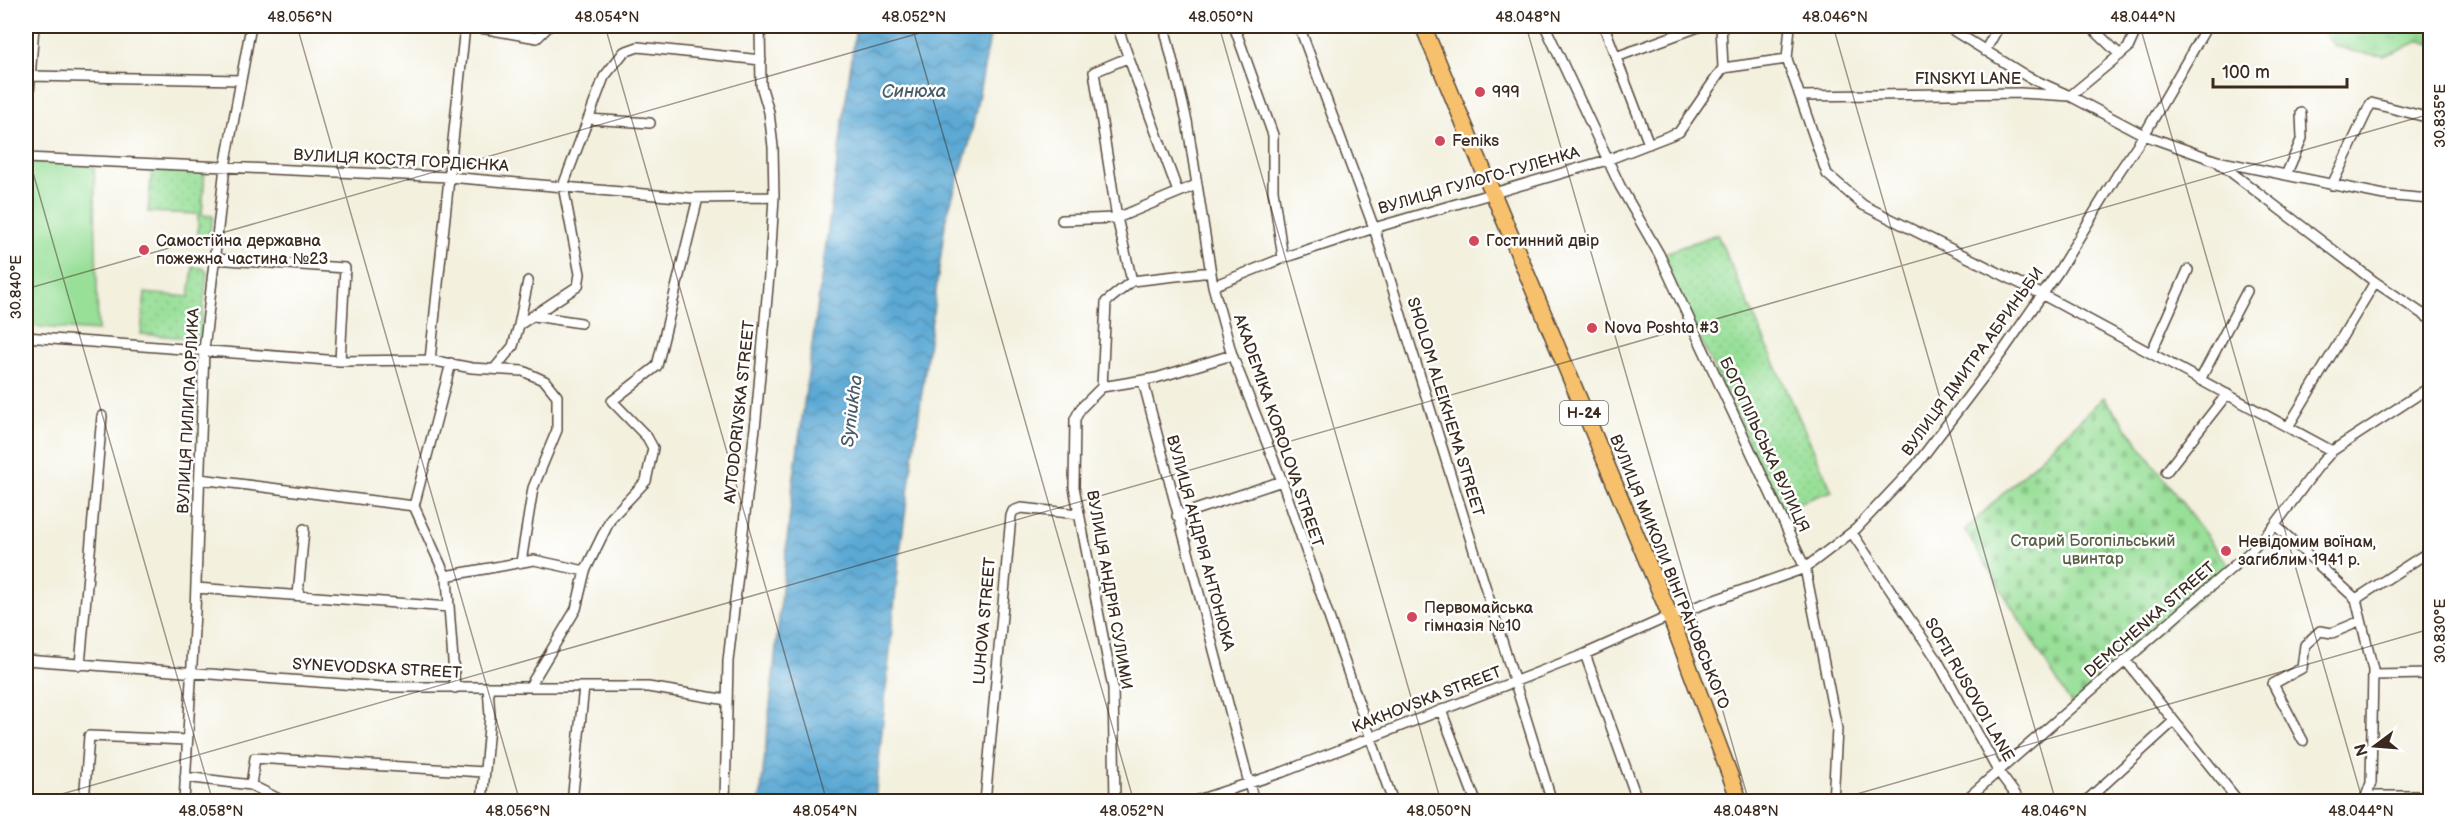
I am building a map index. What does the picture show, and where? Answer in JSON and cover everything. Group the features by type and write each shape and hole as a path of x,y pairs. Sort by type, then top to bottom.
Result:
{"main road":[{"name":"ВУЛИЦЯ МИКОЛИ ВІНГРАНОВСЬКОГО","path":"1423,26 1670,616 1740,801"}],"street":[{"path":"26,132 34,26"},
{"name":"ВУЛИЦЯ ПИЛИПА ОРЛИКА","path":"184,801 196,588 204,350 225,167 251,26"},
{"path":"430,360 467,26 537,38 549,26"},
{"name":"AVTODORIVSKA STREET","path":"725,801 728,662 769,276 774,197 773,147 769,112 761,85 760,26"},
{"path":"1117,26 1178,192"},
{"name":"AKADEMIKA KOROLOVA STREET","path":"1164,26 1187,121 1213,286 1232,355 1282,481 1393,801"},
{"path":"1234,26 1273,135 1273,190 1283,258"},
{"name":"SHOLOM ALEIKHEMA STREET","path":"1299,26 1374,228 1552,801"},
{"name":"БОГОПІЛЬСЬКА ВУЛИЦЯ","path":"1545,26 1607,160 1659,254 1805,568 1837,729 1833,801"},
{"path":"1604,26 1649,144"},
{"path":"1616,57 1701,26"},
{"path":"1721,26 1723,68 1787,59"},
{"path":"1790,26 1787,59 1802,96 1827,174 1863,204 2043,295 2332,452"},
{"path":"1947,26 2028,77 2144,135 2217,161 2331,185 2430,199"},
{"path":"1985,51 1999,26"},
{"path":"2091,26 2120,55"},
{"path":"2070,96 2128,48 2138,26"},
{"name":"ВУЛИЦЯ ДМИТРА АБРИНЬБИ","path":"1670,616 1805,568 1852,533 1917,464 2043,295 2144,135 2207,26"},
{"path":"519,325 578,286 580,274 563,186 604,77 624,52 638,47 761,60"},
{"path":"1127,58 1094,72 1117,218 1132,281"},
{"name":"ВУЛИЦЯ ГУЛОГО-ГУЛЕНКА","path":"1213,286 1283,258 1491,192 1607,160 1679,132 1723,68"},
{"path":"30,76 241,80"},
{"name":"FINSKYI LANE","path":"1802,96 2020,93 2070,96"},
{"path":"2331,185 2371,103 2430,118"},
{"path":"2286,175 2302,138 2301,113"},
{"path":"588,119 650,123"},
{"name":"ВУЛИЦЯ КОСТЯ ГОРДІЄНКА","path":"26,158 449,177 698,198 774,197"},
{"path":"2217,161 2375,282 2430,319"},
{"path":"1062,220 1117,218 1196,185"},
{"path":"530,686 576,609 585,571 611,518 646,481 653,448 647,437 612,401 657,366 698,198"},
{"path":"214,258 345,268 340,361"},
{"path":"2151,353 2188,270"},
{"path":"1211,272 1132,281 1106,303 1102,387 1110,384 1143,381 1232,355"},
{"path":"495,368 513,346 528,281"},
{"path":"2288,427 2375,282"},
{"path":"2200,380 2247,291"},
{"path":"534,316 581,324"},
{"path":"26,337 340,361 430,360 472,368 523,371 545,381 557,396 557,430 533,488 521,562"},
{"path":"451,363 414,507 445,576 455,688"},
{"name":"ВУЛИЦЯ АНДРІЯ АНТОНЮКА","path":"1143,381 1254,801"},
{"name":"ВУЛИЦЯ АНДРІЯ СУЛИМИ","path":"1102,387 1081,408 1076,419 1074,487 1113,688 1115,801"},
{"name":"DEMCHENKA STREET","path":"1963,801 2251,551 2275,525 2317,468 2332,452 2430,387"},
{"path":"2166,472 2227,394"},
{"path":"80,664 102,416"},
{"path":"200,479 414,507"},
{"path":"1177,516 1282,481"},
{"name":"LUHOVA STREET","path":"985,801 1011,516 1013,511 1021,508 1079,514"},
{"path":"2275,525 2356,599 2373,675 2371,783 2365,799 2430,796"},
{"path":"298,595 304,529"},
{"name":"SOFII RUSOVOI LANE","path":"1852,533 1936,658 1998,771 2021,801"},
{"path":"2356,599 2430,551"},
{"path":"445,576 534,560 585,571"},
{"path":"196,588 449,607"},
{"name":"KAKHOVSKA STREET","path":"1192,801 1249,783 1371,738 1585,654 1670,616"},
{"path":"2303,741 2273,684 2302,668 2305,645 2320,631 2332,633 2361,621"},
{"path":"1585,654 1638,801"},
{"name":"SYNEVODSKA STREET","path":"26,660 383,687 648,687 727,700"},
{"path":"2126,661 2239,801"},
{"path":"2373,675 2430,674"},
{"path":"482,801 490,716 489,687"},
{"path":"572,801 584,687"},
{"path":"1441,710 1476,801"},
{"path":"2085,801 2174,721"},
{"path":"84,801 89,736 187,740"},
{"path":"251,784 255,758 484,772"},
{"path":"185,777 251,784 285,801"}],"green space":[{"path":"2317,26 2430,26 2430,44 2420,41 2384,56 2355,52 2334,45"},
{"path":"26,161 94,161 98,331 26,326"},
{"path":"152,168 205,169 202,215 213,216 209,236 198,237 198,214 148,212"},
{"path":"1717,234 1832,491 1780,509 1660,255"},
{"path":"193,267 203,268 207,272 200,339 141,334 145,293 189,297"},
{"name":"Старий Богопільський цвинтар","path":"2104,397 2231,569 2073,707 1965,530"}],"water":[{"name":"Синюха","path":"856,26 992,26 970,141 946,218 899,559 875,801 760,801 793,483"}],"place":[{"name":"999","path":"1480,92"},
{"name":"Feniks","path":"1440,141"},
{"name":"Гостинний двір","path":"1474,241"},
{"name":"Самостійна державна пожежна частина №23","path":"144,250"},
{"name":"Nova Poshta #3","path":"1592,328"},
{"name":"Невідомим воїнам, загиблим 1941 р.","path":"2226,551"},
{"name":"Первомайська гімназія №10","path":"1412,617"}],"water label":[{"name":"Syniukha","path":"852,411"}]}
